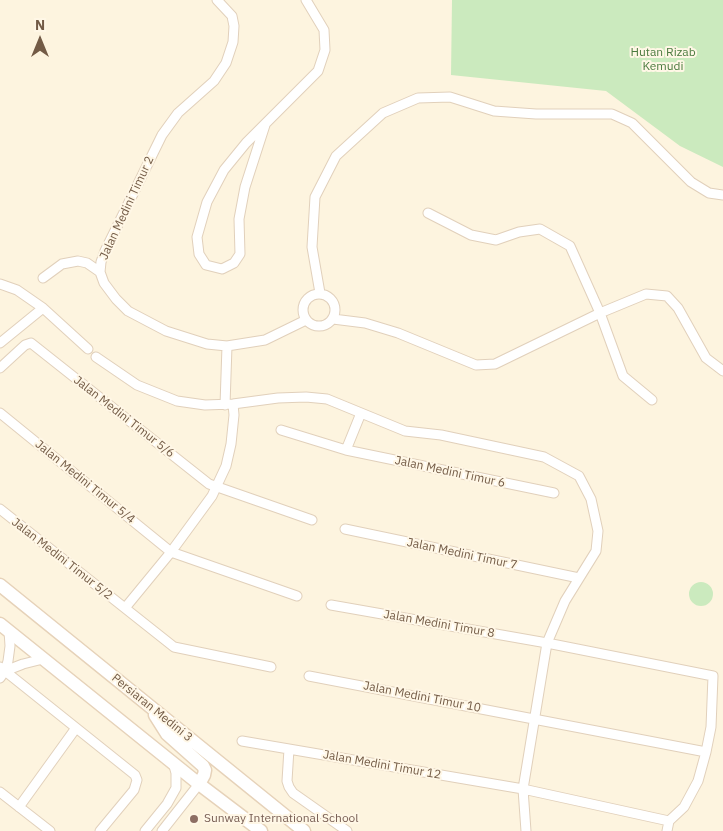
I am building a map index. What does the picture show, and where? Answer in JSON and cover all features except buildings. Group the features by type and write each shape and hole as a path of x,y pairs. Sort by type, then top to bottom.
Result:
{"street":[{"name":"Jalan Medini Timur 2","path":"217,0 232,16 234,26 233,42 226,63 214,82 178,113 162,135 105,251 100,272 104,283 128,311 166,331 207,344 228,346 265,340 306,320"},
{"path":"265,126 245,187 239,219 240,254 234,264 222,269 206,265 199,254 197,237 207,202 224,170 246,143 265,126 318,70 325,50 324,30 311,1"},
{"path":"320,294 312,247 315,197 336,156 382,113 418,98 450,97 494,111 536,114 612,114 632,123 692,182 709,193 723,195"},
{"path":"428,213 471,235 496,240 519,232 540,229 570,246 600,314 623,376 652,400"},
{"path":"43,278 62,264 78,262 87,263 100,272"},
{"path":"0,284 17,290 43,308 88,349"},
{"path":"320,294 327,296 335,306 333,319 320,327 312,325 306,320 302,308 308,297 320,294"},
{"path":"333,319 365,323 398,333 476,365 496,364 646,294 667,296 678,308 706,358 723,371"},
{"path":"0,343 43,308"},
{"name":"Jalan Medini Timur 5/6","path":"0,368 25,345 33,344 209,484 312,520"},
{"path":"125,608 171,552 212,496 226,466 231,444 234,415 229,404 228,346"},
{"path":"96,356 137,385 176,401 205,405 278,398 306,397 326,399 405,432 441,435 544,456 579,476 591,499 598,531 596,551 565,601 547,643 523,789 526,831"},
{"name":"Jalan Medini Timur 5/4","path":"0,413 171,552 297,596"},
{"path":"346,450 361,413"},
{"name":"Jalan Medini Timur 6","path":"281,430 346,450 554,493"},
{"name":"Jalan Medini Timur 5/2","path":"0,509 174,647 271,667"},
{"name":"Jalan Medini Timur 7","path":"345,529 579,578"},
{"name":"Persiaran Medini 3","path":"0,585 304,831"},
{"name":"Jalan Medini Timur 8","path":"331,605 547,643 713,676 711,727 706,752"},
{"path":"4,627 199,784 261,831"},
{"path":"2,672 10,646 4,627"},
{"path":"2,672 43,659"},
{"path":"2,672 132,771 137,780 134,790 100,831"},
{"name":"Jalan Medini Timur 10","path":"309,676 706,752"},
{"path":"150,706 167,734 203,766 205,770 199,784 162,831"},
{"path":"19,807 76,728"},
{"name":"Jalan Medini Timur 12","path":"242,741 523,789 669,821"},
{"path":"289,750 287,781 289,787 294,793 347,831"},
{"path":"667,831 669,821 684,807 698,781 706,752"},
{"path":"145,831 167,804 176,788 176,772 173,762"},
{"path":"0,792 50,831"}],"green space":[{"name":"Hutan Rizab Kemudi","path":"452,0 723,0 723,167 680,146 606,91 451,75"},
{"path":"701,582 706,583 712,589 712,599 706,605 701,606 696,605 690,599 689,594 690,589 696,583"}],"place":[{"name":"Sunway International School","path":"194,819"}]}
